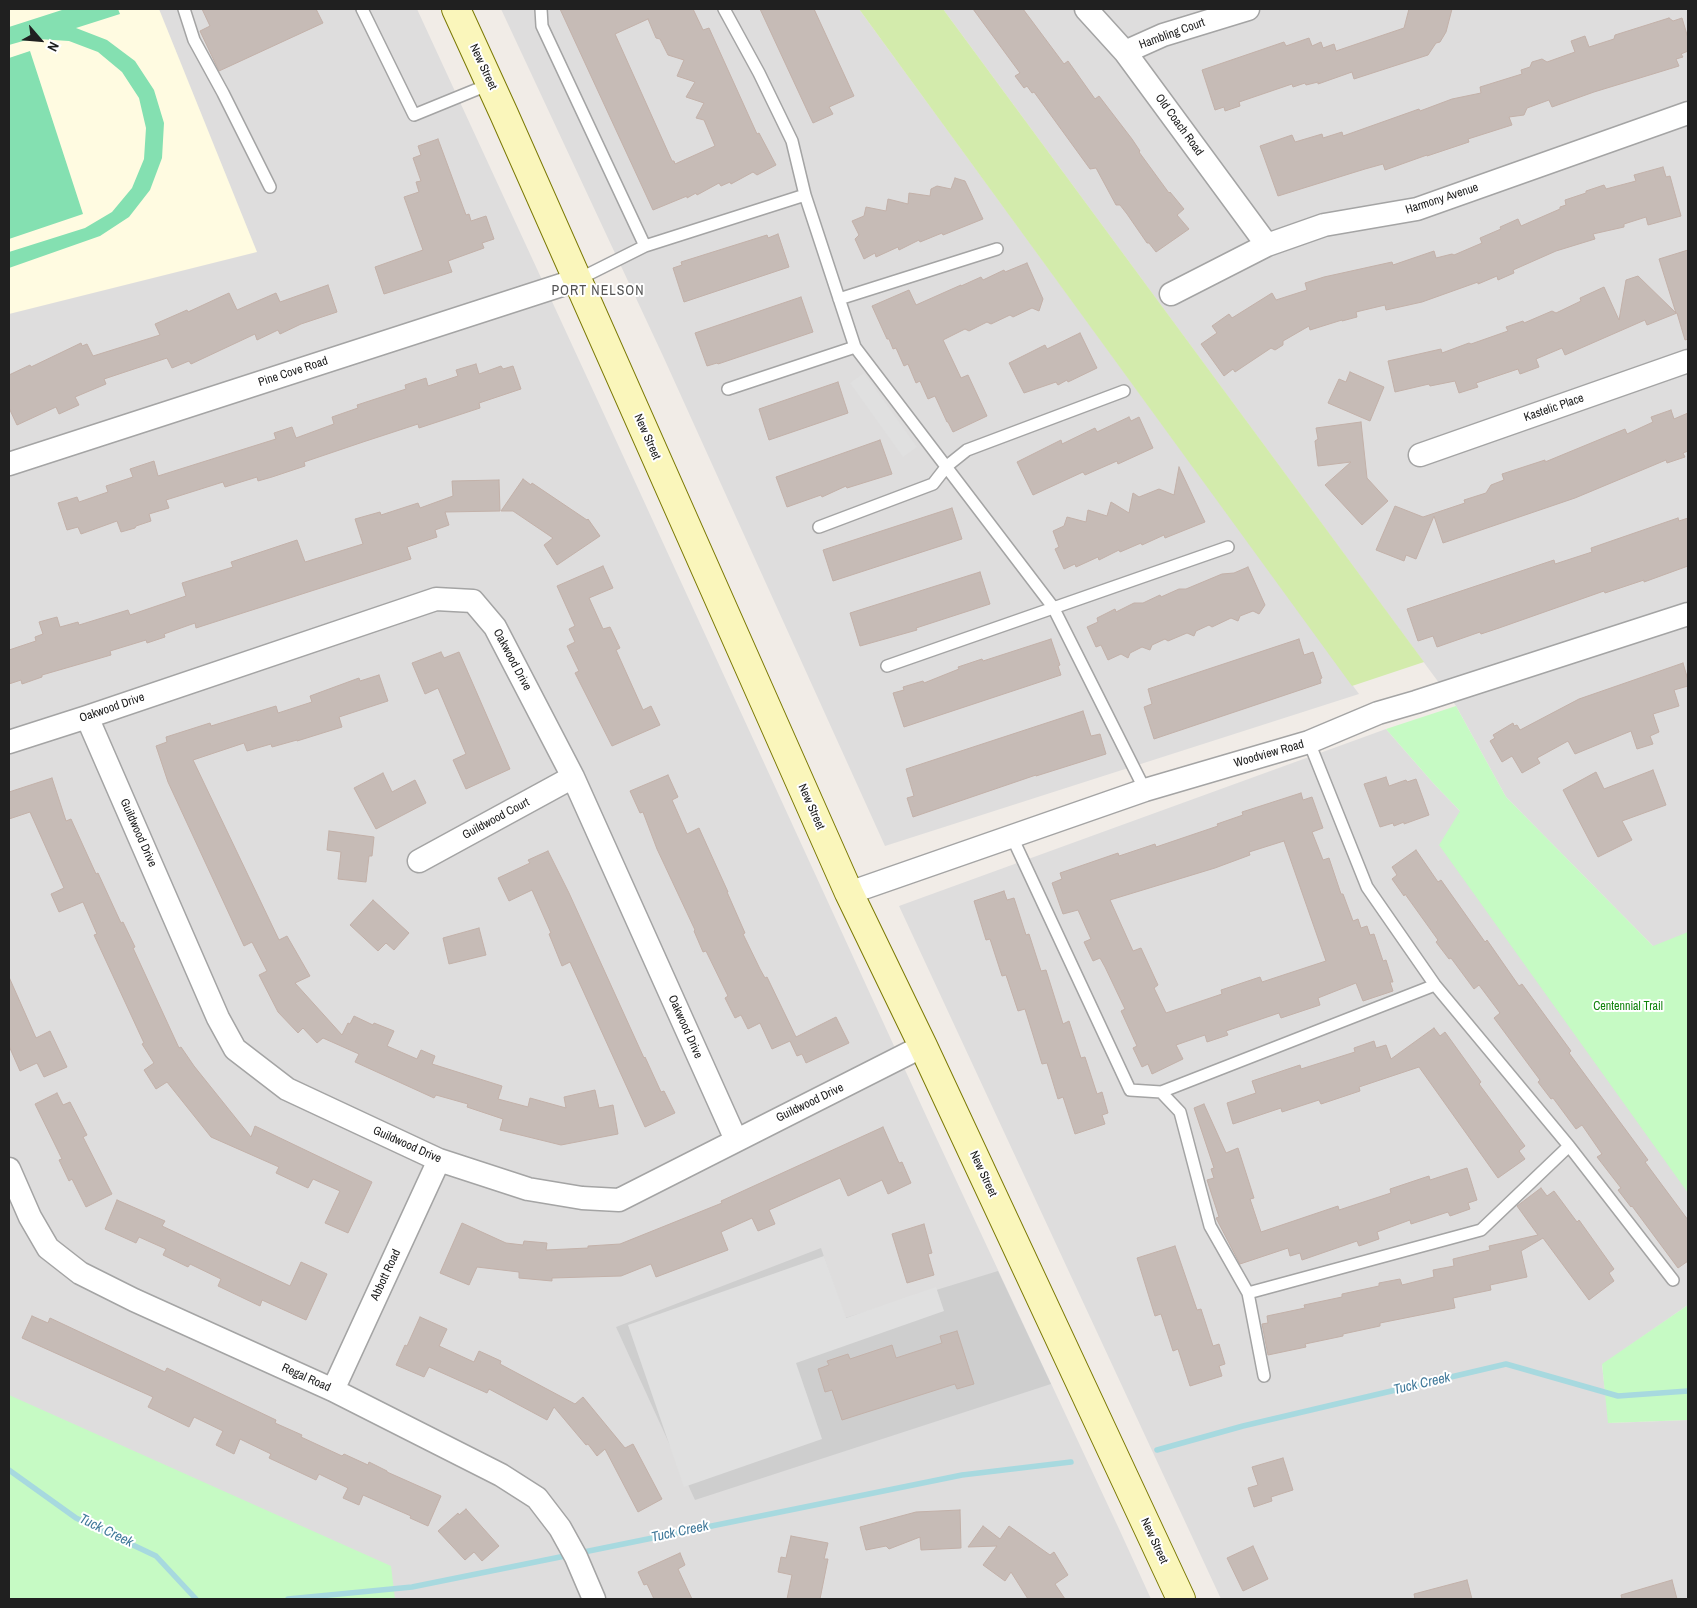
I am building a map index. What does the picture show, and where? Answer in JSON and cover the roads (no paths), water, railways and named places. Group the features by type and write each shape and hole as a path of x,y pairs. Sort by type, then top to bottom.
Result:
{"main road":[{"name":"New Street","path":"456,9 849,893 923,1046 1181,1599"}],"street":[{"name":"Old Coach Road","path":"1086,9 1125,52 1267,245"},
{"name":"Hambling Court","path":"1125,52 1163,35 1248,9"},
{"name":"Harmony Avenue","path":"1170,294 1267,245 1324,225 1417,209 1688,113"},
{"name":"Pine Cove Road","path":"9,464 577,280"},
{"name":"Kastelic Place","path":"1420,455 1688,361"},
{"name":"Oakwood Drive","path":"9,742 436,598 472,602 495,627 573,777 736,1140"},
{"name":"Woodview Road","path":"849,893 1145,790 1309,742 1378,713 1688,614"},
{"name":"Guildwood Drive","path":"87,717 218,1018 235,1049 287,1089 439,1160 528,1189 582,1198 619,1200 923,1046"},
{"name":"Guildwood Court","path":"419,861 573,777"},
{"name":"Abbott Road","path":"333,1390 439,1160"},
{"name":"Regal Road","path":"9,1169 30,1217 48,1248 80,1273 134,1300 333,1390 501,1474 537,1498 560,1528 594,1599"}],"lane":[{"path":"184,9 194,40 270,187"},
{"path":"362,9 414,115 490,84"},
{"path":"541,9 542,26 645,246"},
{"path":"724,9 759,73 792,141 805,195 855,347 1053,607 1145,790"},
{"path":"577,280 645,246 805,195"},
{"path":"839,299 997,249"},
{"path":"728,389 855,347"},
{"path":"819,527 933,484 947,466 967,450 1124,392"},
{"path":"887,666 1228,546"},
{"path":"1309,742 1367,887 1435,985 1569,1146 1673,1280"},
{"path":"1012,837 1130,1090 1161,1092 1435,985"},
{"path":"1161,1092 1180,1112 1210,1226 1248,1292 1264,1376"},
{"path":"1248,1292 1481,1230 1569,1146"}],"waterway":[{"name":"Tuck Creek","path":"1157,1450 1243,1426 1506,1364 1618,1396 1688,1391"},
{"name":"Tuck Creek","path":"579,1553 962,1475 1071,1462"},
{"name":"Tuck Creek","path":"9,1470 76,1518 156,1556 196,1599"},
{"name":"Tuck Creek","path":"288,1599 412,1587 570,1555"}],"district":[{"name":"PORT NELSON","path":"598,291"}],"park label":[{"name":"Centennial Trail","path":"1628,1007"}]}
